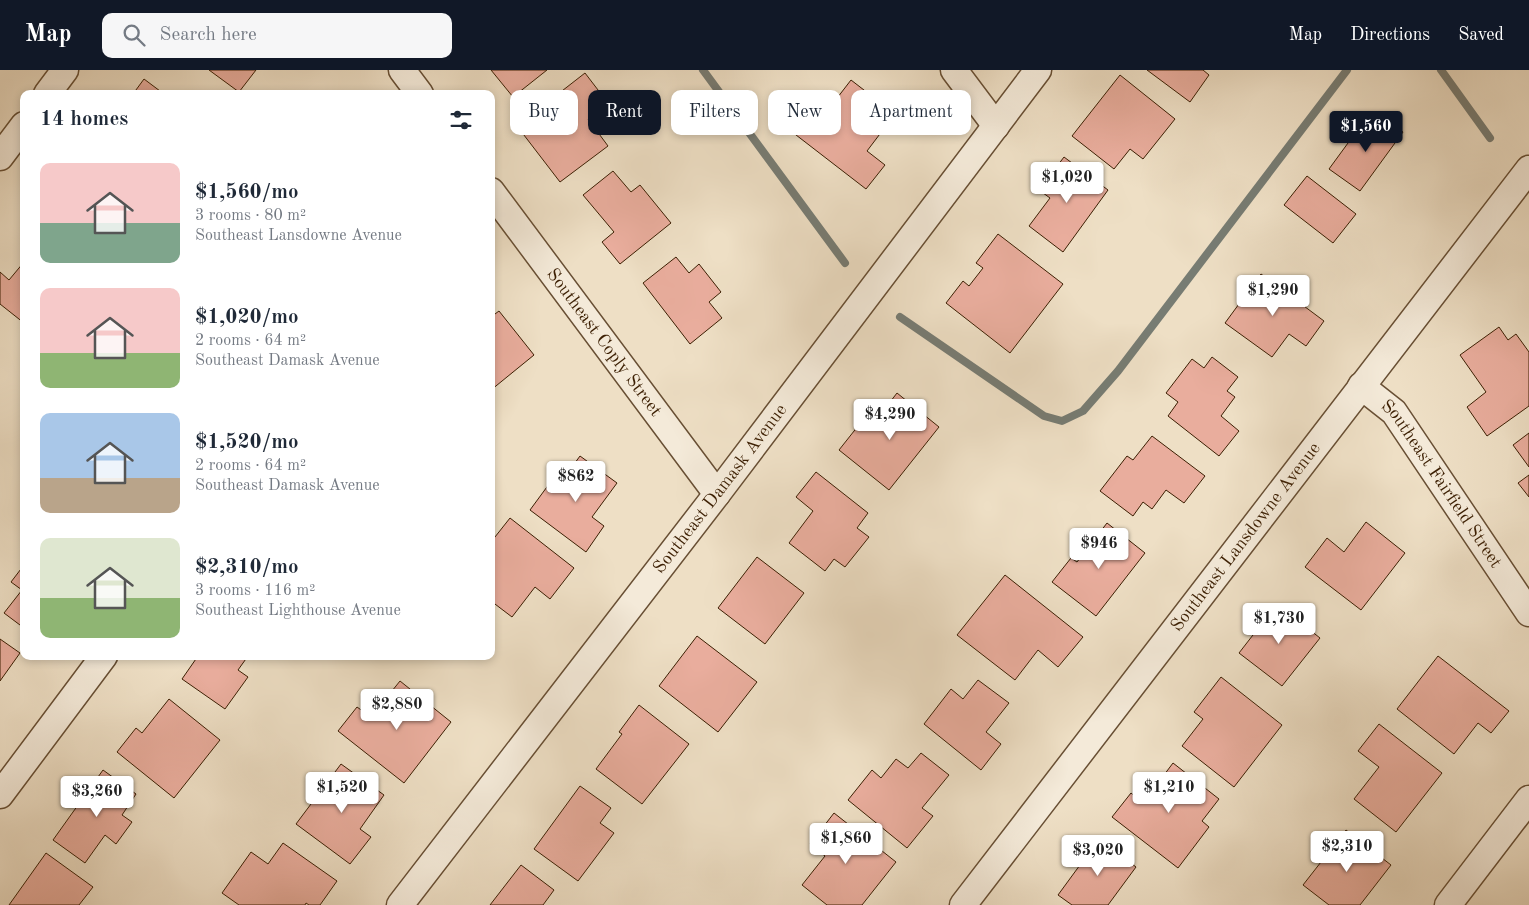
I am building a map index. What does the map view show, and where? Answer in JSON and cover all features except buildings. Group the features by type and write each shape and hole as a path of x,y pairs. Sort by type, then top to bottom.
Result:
{"street":[{"path":"50,90 65,70"},
{"path":"402,70 417,90"},
{"path":"954,70 996,126"},
{"name":"Southeast Damask Avenue","path":"400,905 717,494 1038,70"},
{"path":"0,157 20,130"},
{"name":"Southeast Lansdowne Avenue","path":"964,905 1529,169"},
{"name":"Southeast Coply Street","path":"495,196 717,494"},
{"name":"Southeast Fairfield Street","path":"1361,386 1394,412 1529,613"},
{"path":"0,795 101,660"},
{"path":"1448,905 1529,799"}],"waterway":[{"path":"703,70 845,263"},
{"path":"900,317 1044,416 1062,421 1083,411 1118,371 1347,70"},
{"path":"1441,70 1490,138"}]}
